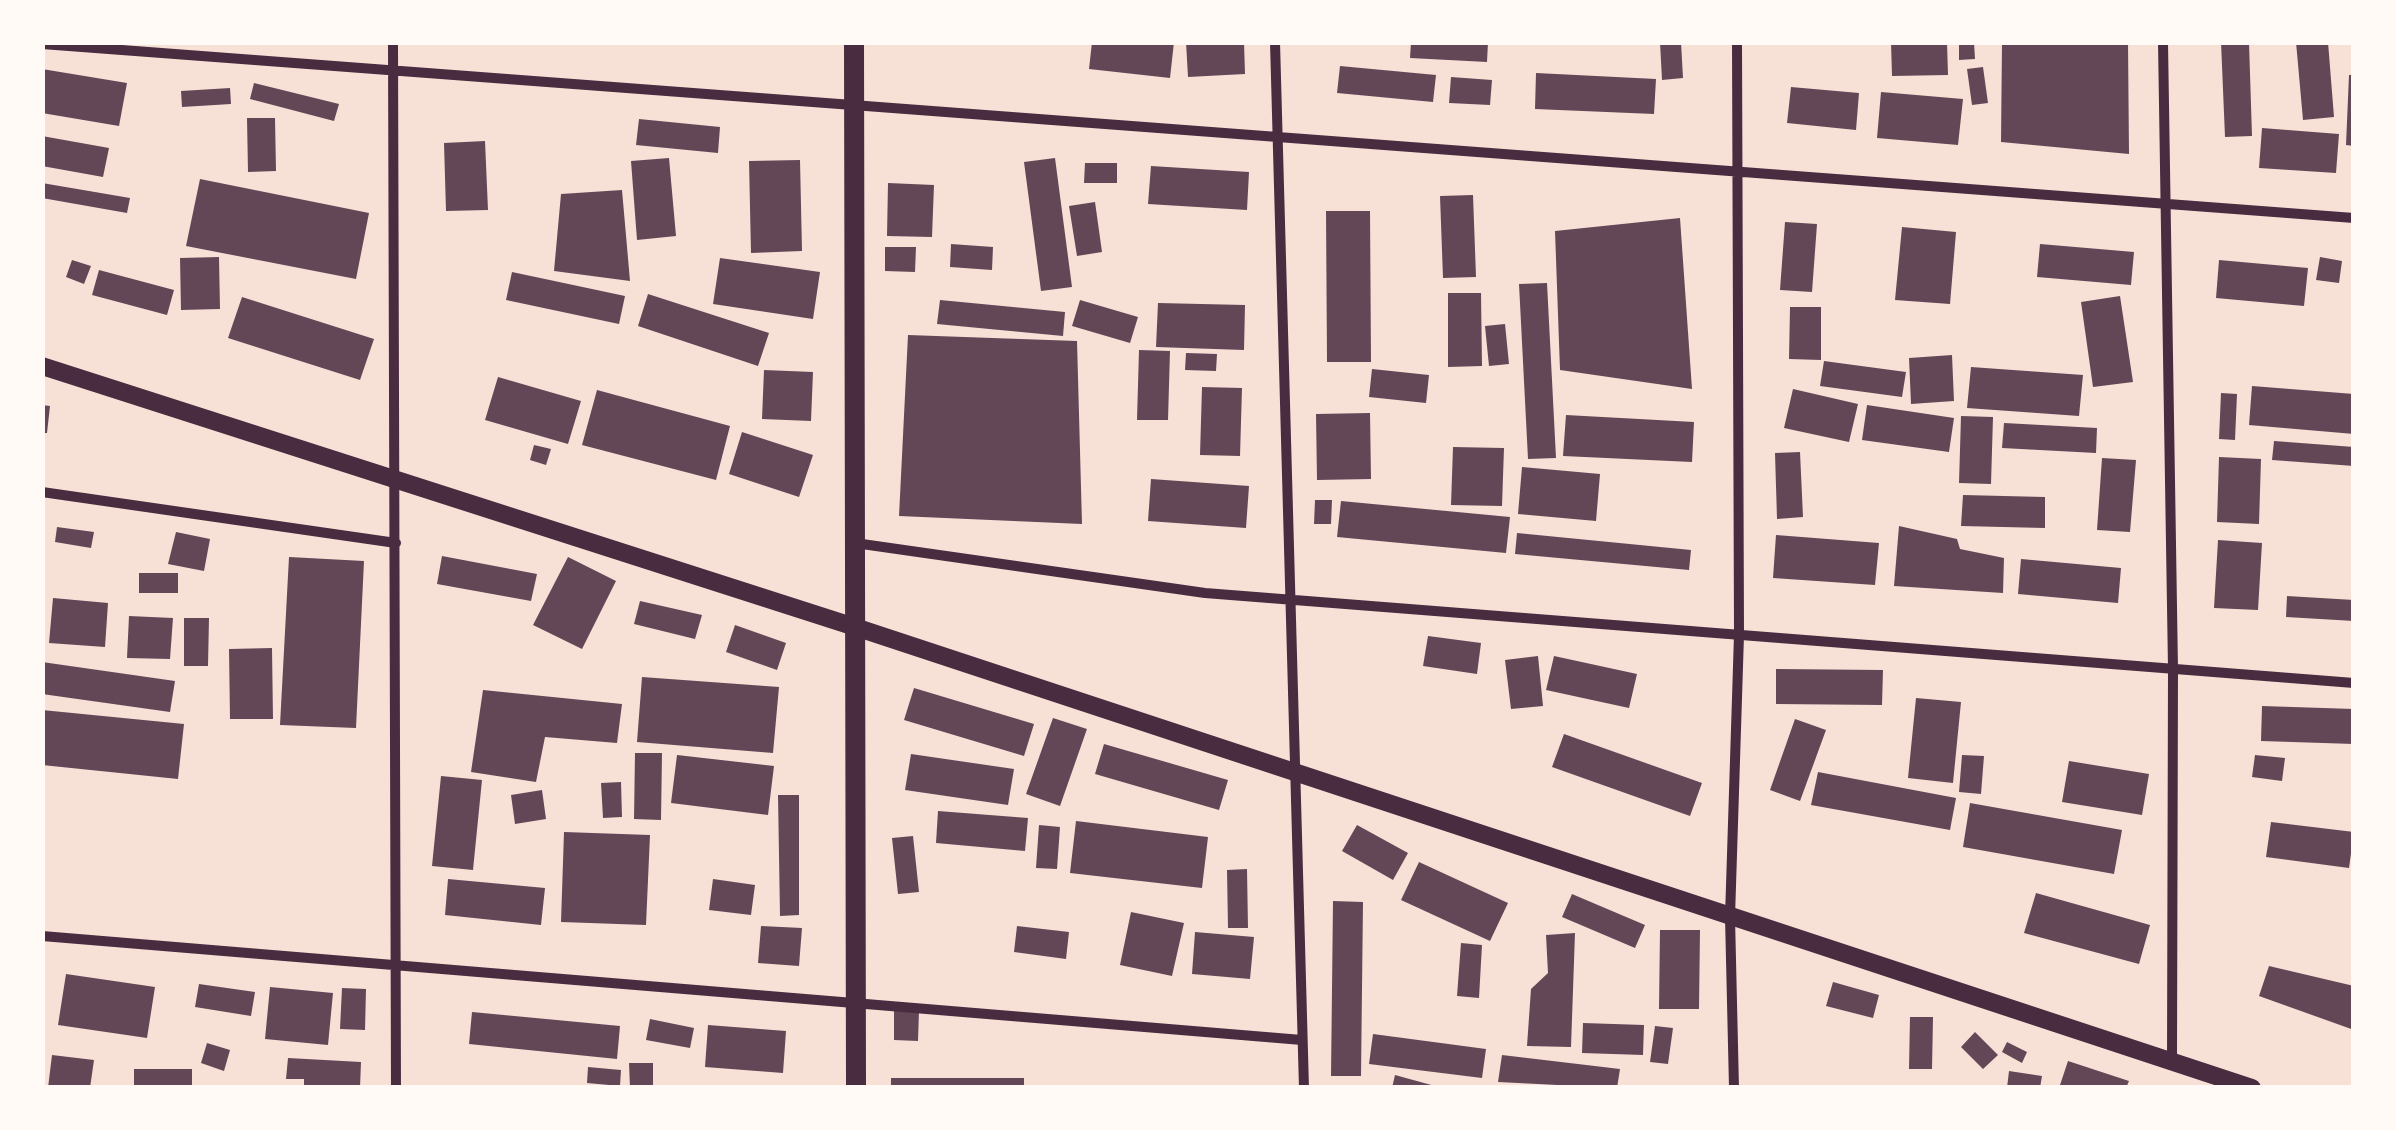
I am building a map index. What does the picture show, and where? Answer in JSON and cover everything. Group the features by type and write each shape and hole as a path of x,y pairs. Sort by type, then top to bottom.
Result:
{"main road":[{"path":"854,42 856,1088"}],"street":[{"path":"394,42 396,1088"},
{"path":"1275,42 1304,1088"},
{"path":"1734,1088 1730,917 1738,634 1736,42"},
{"path":"2163,42 2173,668 2172,1061"},
{"path":"42,44 2354,218"},
{"path":"42,366 856,627 2252,1088"},
{"path":"42,492 396,543"},
{"path":"856,542 1205,593 2354,683"},
{"path":"42,936 1302,1040"}],"building":[{"path":"1092,42 1174,42 1170,78 1089,69"},
{"path":"1186,42 1244,42 1245,74 1188,77"},
{"path":"1411,42 1488,42 1487,62 1410,58"},
{"path":"1660,42 1681,42 1683,78 1662,80"},
{"path":"1891,42 1947,42 1948,75 1892,76"},
{"path":"1959,42 1974,42 1975,59 1959,60"},
{"path":"2002,42 2128,42 2129,154 2001,142"},
{"path":"2221,42 2249,42 2252,136 2225,137"},
{"path":"2296,42 2328,42 2334,117 2303,120"},
{"path":"1340,66 1436,75 1433,102 1337,93"},
{"path":"1983,67 1988,103 1972,105 1967,69"},
{"path":"42,69 127,83 119,126 42,113"},
{"path":"1536,73 1656,79 1654,114 1535,109"},
{"path":"2349,75 2354,75 2354,146 2346,145"},
{"path":"1451,77 1492,80 1490,105 1449,103"},
{"path":"254,83 339,104 334,121 250,99"},
{"path":"1791,87 1859,93 1856,130 1787,123"},
{"path":"230,88 231,104 182,107 181,91"},
{"path":"1881,92 1963,99 1958,145 1877,138"},
{"path":"247,118 275,118 276,171 248,172"},
{"path":"639,119 720,127 718,153 636,145"},
{"path":"2262,128 2339,134 2336,173 2259,168"},
{"path":"42,136 109,148 103,177 42,166"},
{"path":"485,141 488,210 446,211 444,143"},
{"path":"669,158 676,236 637,240 631,161"},
{"path":"1055,158 1072,287 1041,291 1024,162"},
{"path":"800,160 802,251 751,253 749,161"},
{"path":"1085,163 1117,163 1117,183 1084,183"},
{"path":"1151,166 1249,172 1247,210 1148,204"},
{"path":"200,179 369,213 356,279 186,246"},
{"path":"42,183 130,198 127,213 42,198"},
{"path":"888,183 934,185 932,237 887,236"},
{"path":"622,190 630,281 554,271 561,194"},
{"path":"1473,195 1476,277 1443,278 1440,196"},
{"path":"1095,202 1102,252 1077,256 1069,206"},
{"path":"1326,211 1370,211 1371,362 1327,362"},
{"path":"1680,218 1692,389 1560,370 1555,231"},
{"path":"1785,222 1817,224 1812,292 1780,290"},
{"path":"1902,227 1956,232 1950,304 1895,300"},
{"path":"951,244 993,247 992,270 950,267"},
{"path":"2040,244 2134,252 2131,285 2037,277"},
{"path":"885,247 916,247 915,272 885,271"},
{"path":"219,257 220,309 181,310 180,258"},
{"path":"2320,257 2342,261 2339,283 2316,280"},
{"path":"720,258 820,272 813,319 713,304"},
{"path":"72,260 91,266 84,284 66,277"},
{"path":"2219,260 2308,268 2304,306 2216,298"},
{"path":"99,270 174,290 167,315 92,295"},
{"path":"512,272 625,296 619,324 506,300"},
{"path":"1547,283 1556,458 1528,459 1519,284"},
{"path":"1448,293 1481,293 1482,366 1448,367"},
{"path":"648,294 769,333 758,366 638,326"},
{"path":"2120,296 2133,382 2093,387 2081,302"},
{"path":"242,297 374,339 360,380 228,338"},
{"path":"940,300 1065,312 1063,336 937,324"},
{"path":"1080,300 1138,317 1130,343 1072,326"},
{"path":"1158,303 1245,305 1244,350 1156,347"},
{"path":"1790,307 1821,307 1821,360 1789,359"},
{"path":"1505,324 1509,364 1489,366 1485,326"},
{"path":"908,335 1077,341 1082,524 899,516"},
{"path":"1139,350 1170,351 1168,420 1137,420"},
{"path":"1186,353 1217,354 1216,371 1185,370"},
{"path":"1952,355 1954,401 1911,404 1909,358"},
{"path":"1824,361 1906,372 1902,397 1820,386"},
{"path":"1971,367 2083,375 2079,416 1967,408"},
{"path":"1372,369 1429,375 1426,403 1369,397"},
{"path":"764,370 813,372 811,421 762,419"},
{"path":"498,377 581,401 568,444 485,420"},
{"path":"2252,386 2354,394 2354,434 2249,425"},
{"path":"1202,387 1242,388 1240,456 1200,455"},
{"path":"1793,389 1858,404 1849,442 1784,428"},
{"path":"597,390 730,426 716,480 582,445"},
{"path":"2221,393 2237,394 2235,440 2219,439"},
{"path":"42,405 50,406 47,433 42,433"},
{"path":"1867,405 1954,418 1949,452 1862,440"},
{"path":"1370,413 1371,479 1317,480 1316,414"},
{"path":"1566,415 1694,422 1692,462 1563,456"},
{"path":"1961,416 1993,417 1991,484 1959,483"},
{"path":"2004,423 2097,428 2096,453 2002,448"},
{"path":"742,432 813,455 799,497 729,474"},
{"path":"2274,441 2354,447 2354,466 2272,460"},
{"path":"534,445 551,449 546,465 530,460"},
{"path":"1453,447 1504,448 1502,506 1451,505"},
{"path":"1800,452 1803,517 1777,519 1775,453"},
{"path":"2219,457 2261,459 2259,524 2217,522"},
{"path":"2102,458 2136,460 2130,532 2097,530"},
{"path":"1522,467 1600,474 1596,521 1518,514"},
{"path":"1151,479 1249,486 1246,528 1148,521"},
{"path":"1963,495 2045,497 2045,528 1961,526"},
{"path":"1315,500 1332,500 1331,524 1314,524"},
{"path":"1341,501 1510,517 1506,553 1337,537"},
{"path":"1899,526 1957,539 1960,549 2004,558 2003,593 1894,586"},
{"path":"57,527 94,532 91,548 55,542"},
{"path":"176,532 210,539 204,571 168,564"},
{"path":"1517,533 1691,550 1689,570 1515,554"},
{"path":"1776,535 1879,543 1875,585 1773,578"},
{"path":"2218,540 2262,543 2258,610 2214,608"},
{"path":"442,556 537,574 531,601 437,584"},
{"path":"289,557 364,561 356,728 280,725"},
{"path":"568,557 616,581 582,649 533,625"},
{"path":"2021,559 2121,568 2118,603 2018,594"},
{"path":"139,573 178,573 178,593 139,593"},
{"path":"2287,596 2354,600 2354,621 2286,617"},
{"path":"53,598 108,603 105,647 49,643"},
{"path":"640,601 702,615 695,639 634,624"},
{"path":"129,616 173,618 170,659 127,658"},
{"path":"184,618 209,618 208,666 184,666"},
{"path":"735,625 786,643 777,670 726,652"},
{"path":"1428,636 1481,643 1477,674 1423,666"},
{"path":"272,648 273,719 230,719 229,649"},
{"path":"1538,656 1543,706 1511,709 1505,660"},
{"path":"1554,656 1637,674 1629,708 1546,690"},
{"path":"42,662 175,681 170,712 42,694"},
{"path":"1776,669 1883,670 1882,705 1776,704"},
{"path":"642,677 779,687 773,753 637,742"},
{"path":"914,688 1034,724 1024,756 904,720"},
{"path":"483,690 622,704 617,743 545,737 536,782 471,772"},
{"path":"1916,698 1961,702 1953,783 1908,778"},
{"path":"2262,706 2354,709 2354,744 2261,741"},
{"path":"42,710 184,724 178,779 42,765"},
{"path":"1053,718 1087,729 1060,806 1026,794"},
{"path":"1795,719 1826,730 1800,801 1770,790"},
{"path":"1564,734 1702,783 1690,816 1552,767"},
{"path":"1104,744 1228,780 1219,810 1095,774"},
{"path":"635,753 662,753 661,820 634,819"},
{"path":"911,754 1014,769 1008,805 905,790"},
{"path":"677,755 774,766 768,815 671,803"},
{"path":"1962,755 1984,756 1981,794 1959,792"},
{"path":"2255,755 2285,758 2282,781 2252,777"},
{"path":"2069,761 2149,774 2142,815 2062,802"},
{"path":"1818,772 1956,798 1950,830 1811,805"},
{"path":"441,776 482,780 473,870 432,866"},
{"path":"621,782 622,817 603,818 601,783"},
{"path":"542,790 546,819 515,824 511,795"},
{"path":"778,795 799,795 799,915 780,916"},
{"path":"1970,803 2122,830 2114,874 1963,847"},
{"path":"938,811 1028,818 1025,851 936,843"},
{"path":"1076,821 1208,837 1202,888 1070,873"},
{"path":"2271,822 2354,832 2349,868 2266,857"},
{"path":"1039,825 1060,827 1057,869 1036,868"},
{"path":"1357,825 1408,853 1393,880 1342,851"},
{"path":"564,832 650,835 646,925 561,922"},
{"path":"913,836 919,892 898,894 892,838"},
{"path":"1419,862 1508,903 1490,941 1401,900"},
{"path":"1247,869 1248,928 1228,928 1227,870"},
{"path":"448,879 545,888 541,925 445,915"},
{"path":"713,879 755,885 751,915 709,910"},
{"path":"2036,893 2150,925 2139,964 2024,933"},
{"path":"1572,894 1645,925 1635,948 1562,917"},
{"path":"1333,901 1363,902 1361,1076 1331,1076"},
{"path":"1131,912 1184,923 1172,976 1120,965"},
{"path":"761,926 802,928 799,966 758,963"},
{"path":"1017,926 1069,932 1066,959 1014,952"},
{"path":"1660,930 1700,930 1699,1009 1659,1009"},
{"path":"1195,932 1254,937 1250,979 1192,974"},
{"path":"1575,933 1571,1047 1527,1046 1531,989 1548,973 1546,935"},
{"path":"1461,943 1482,945 1479,998 1457,996"},
{"path":"2269,966 2354,986 2354,1030 2259,996"},
{"path":"66,974 155,987 147,1038 58,1025"},
{"path":"1833,982 1879,995 1873,1018 1826,1006"},
{"path":"199,984 255,992 251,1016 195,1007"},
{"path":"270,987 333,993 328,1045 265,1039"},
{"path":"342,988 366,989 365,1030 340,1029"},
{"path":"894,1011 919,1011 918,1041 894,1040"},
{"path":"472,1012 620,1026 617,1059 469,1044"},
{"path":"1910,1017 1933,1017 1932,1069 1909,1069"},
{"path":"650,1019 694,1028 690,1048 646,1040"},
{"path":"1583,1023 1644,1025 1643,1055 1582,1053"},
{"path":"708,1025 786,1031 783,1073 705,1067"},
{"path":"1655,1026 1673,1028 1668,1064 1650,1062"},
{"path":"1975,1032 1998,1055 1983,1069 1961,1047"},
{"path":"1373,1034 1486,1049 1482,1078 1369,1064"},
{"path":"2007,1042 2027,1052 2022,1063 2002,1052"},
{"path":"207,1043 230,1050 224,1071 201,1063"},
{"path":"52,1055 94,1060 90,1088 48,1088"},
{"path":"1502,1055 1620,1069 1617,1088 1498,1082"},
{"path":"288,1058 361,1062 360,1088 304,1088 304,1079 286,1079"},
{"path":"2068,1061 2129,1081 2126,1088 2059,1088"},
{"path":"629,1063 653,1063 653,1088 630,1088"},
{"path":"588,1067 621,1070 620,1086 587,1083"},
{"path":"134,1069 192,1069 192,1088 134,1088"},
{"path":"2009,1071 2042,1076 2040,1088 2007,1088"},
{"path":"1395,1075 1435,1086 1435,1088 1392,1088"},
{"path":"891,1078 1024,1078 1024,1088 891,1088"}]}
